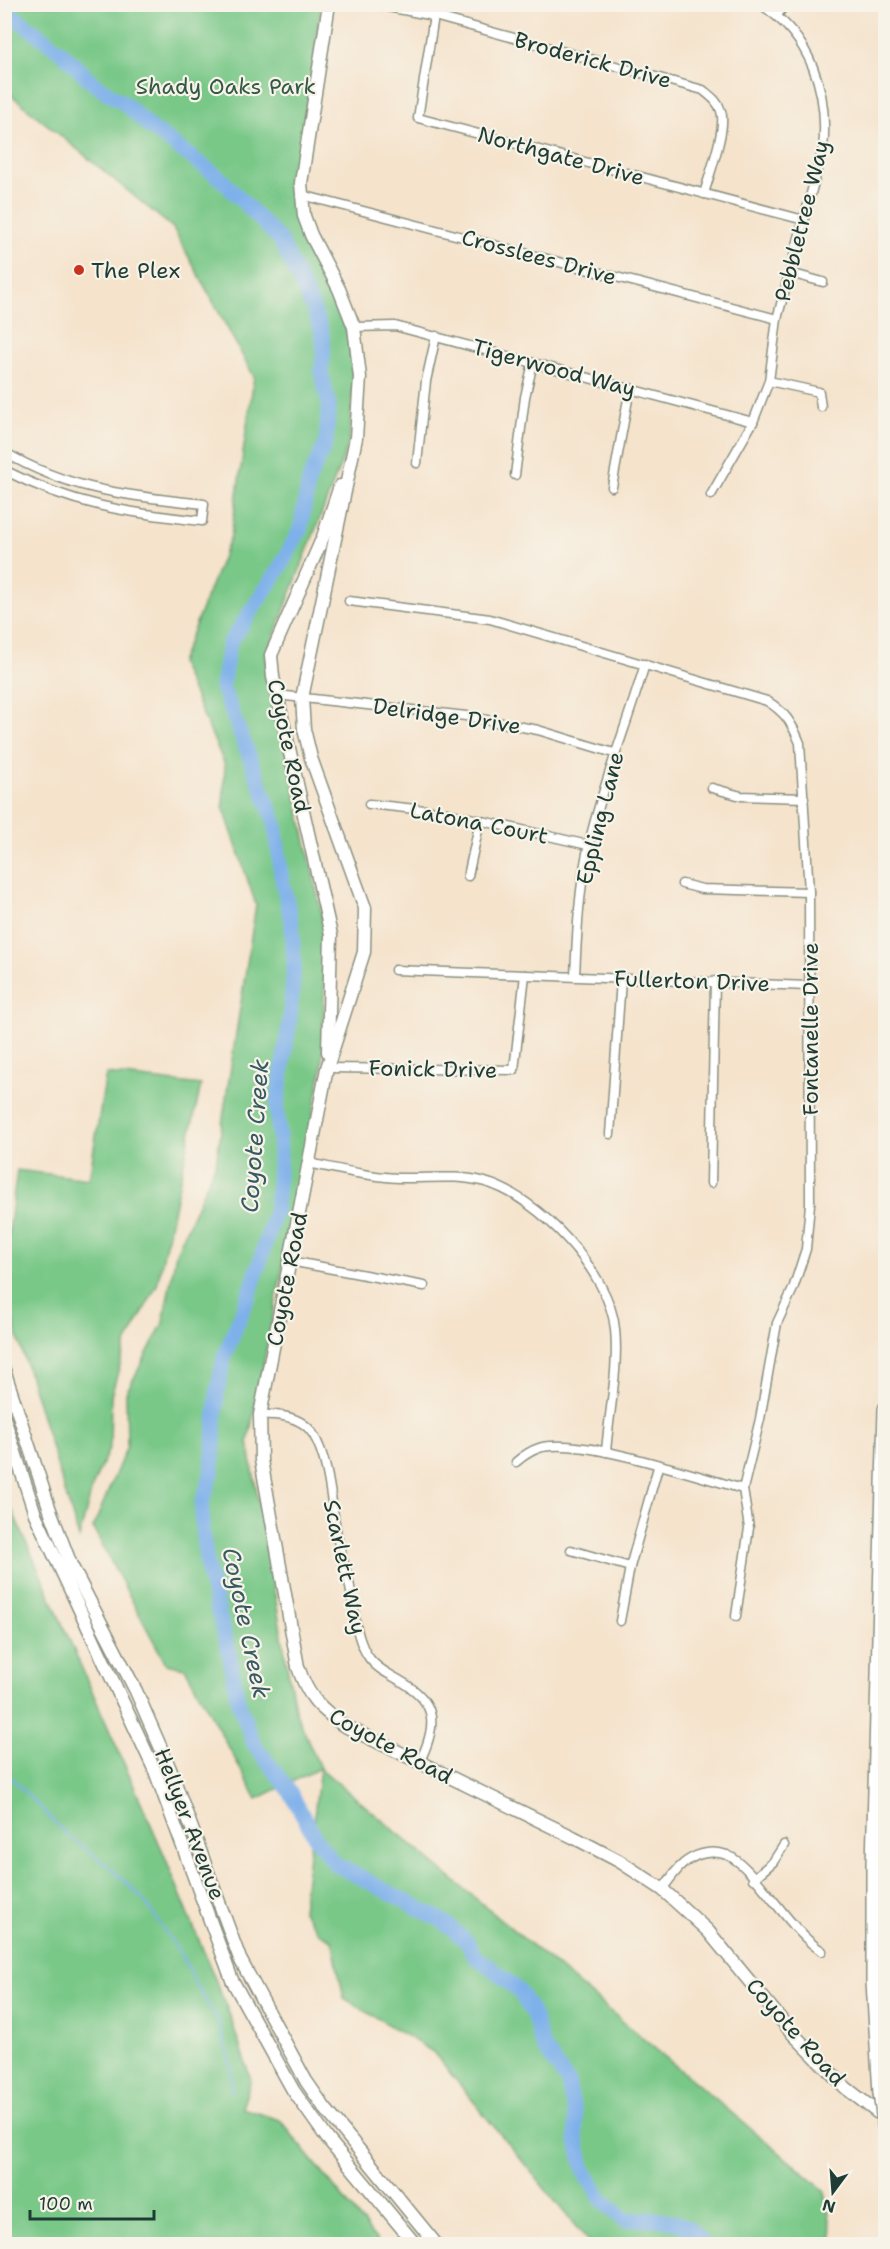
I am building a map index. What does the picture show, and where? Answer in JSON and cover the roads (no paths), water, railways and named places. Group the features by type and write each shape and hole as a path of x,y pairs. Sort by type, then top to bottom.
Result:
{"highway":[{"path":"885,1409 874,1866 874,1982 885,2130"}],"street":[{"name":"Coyote Road","path":"330,4 301,183 311,235 339,290 354,327 360,377 356,438 302,698 304,729 310,758 364,908 364,952 327,1068 260,1415 261,1460 298,1667 305,1688 316,1705 343,1725 582,1842 662,1889 708,1931 792,2034 846,2088 885,2119"},
{"name":"Broderick Drive","path":"373,4 434,16 703,90 714,99 722,112 722,126 704,194"},
{"name":"Pebbletree Way","path":"711,495 753,422 769,381 777,319 823,149 826,122 822,90 814,66 797,39 777,15 760,4"},
{"path":"777,15 786,4"},
{"name":"Northgate Drive","path":"434,16 418,118 804,220"},
{"name":"Crosslees Drive","path":"302,195 777,319"},
{"path":"790,273 823,282"},
{"name":"Tigerwood Way","path":"354,327 395,326 753,422"},
{"path":"417,463 426,381 436,336"},
{"path":"515,475 525,397 533,363"},
{"path":"769,381 819,392 821,407"},
{"path":"612,487 630,388"},
{"name":"Coyote Road","path":"327,1068 332,935 277,695 271,656 323,537 356,438"},
{"path":"4,452 43,472 88,489 204,504 202,521 111,510 48,491 4,470"},
{"name":"Fontanelle Drive","path":"349,601 490,619 767,701 783,710 794,726 800,743 809,892 810,1204 806,1249 793,1289 777,1323 760,1419 743,1489"},
{"name":"Eppling Lane","path":"575,976 578,914 588,845 614,753 645,664"},
{"name":"Delridge Drive","path":"277,695 466,716 538,729 614,753"},
{"path":"712,788 741,796 804,798"},
{"name":"Latona Court","path":"369,804 443,812 588,845"},
{"path":"468,876 480,821"},
{"path":"682,884 702,889 809,892"},
{"name":"Fullerton Drive","path":"395,969 809,986"},
{"name":"Fonick Drive","path":"327,1068 514,1070 525,975"},
{"path":"610,1134 621,980"},
{"path":"711,1183 715,981"},
{"path":"309,1163 393,1178 448,1176 486,1182 513,1193 539,1210 583,1260 598,1281 610,1304 616,1346 606,1452"},
{"path":"290,1261 424,1286"},
{"name":"Hellyer Avenue","path":"4,1370 7,1386 71,1565 136,1691 170,1769 240,1959 306,2081 343,2134 436,2244"},
{"name":"Scarlett Way","path":"260,1415 280,1414 296,1420 312,1432 321,1453 340,1550 348,1572 364,1648 379,1668 416,1689 430,1711 432,1732 419,1763"},
{"name":"Hellyer Avenue","path":"4,1418 35,1514 155,1772 232,1980 293,2090 327,2138 415,2244"},
{"path":"516,1462 525,1454 540,1448 572,1447 606,1452 743,1489 749,1528 736,1616"},
{"path":"620,1621 630,1566 658,1467"},
{"path":"571,1550 630,1566"},
{"path":"753,1879 773,1862 784,1845"},
{"path":"662,1889 685,1861 699,1854 713,1852 736,1861 807,1942 822,1951"},
{"path":"293,2090 306,2081"}],"waterway":[{"name":"Coyote Creek","path":"4,9 61,52 94,84 125,104 152,129 220,178 280,240 312,306 322,333 324,352 321,372 329,404 326,442 309,480 300,530 279,569 229,644 222,687 275,822 281,874 292,925 294,963 290,1018 277,1106 280,1155 276,1208 252,1287 224,1357 217,1394 212,1472 202,1504 202,1528 208,1573 229,1653 238,1701 254,1744 289,1790 316,1839 335,1864 443,1921 467,1942 476,1958 519,1991 533,2014 543,2046 568,2082 575,2116 576,2138 584,2170 601,2198 624,2220 657,2219 678,2223 688,2228 703,2244"},
{"path":"4,1770 67,1835 111,1868 143,1899 183,1958 219,2022 232,2071 231,2092"}],"place":[{"name":"The Plex","path":"79,270"}],"park label":[{"name":"Shady Oaks Park","path":"226,86"}]}
